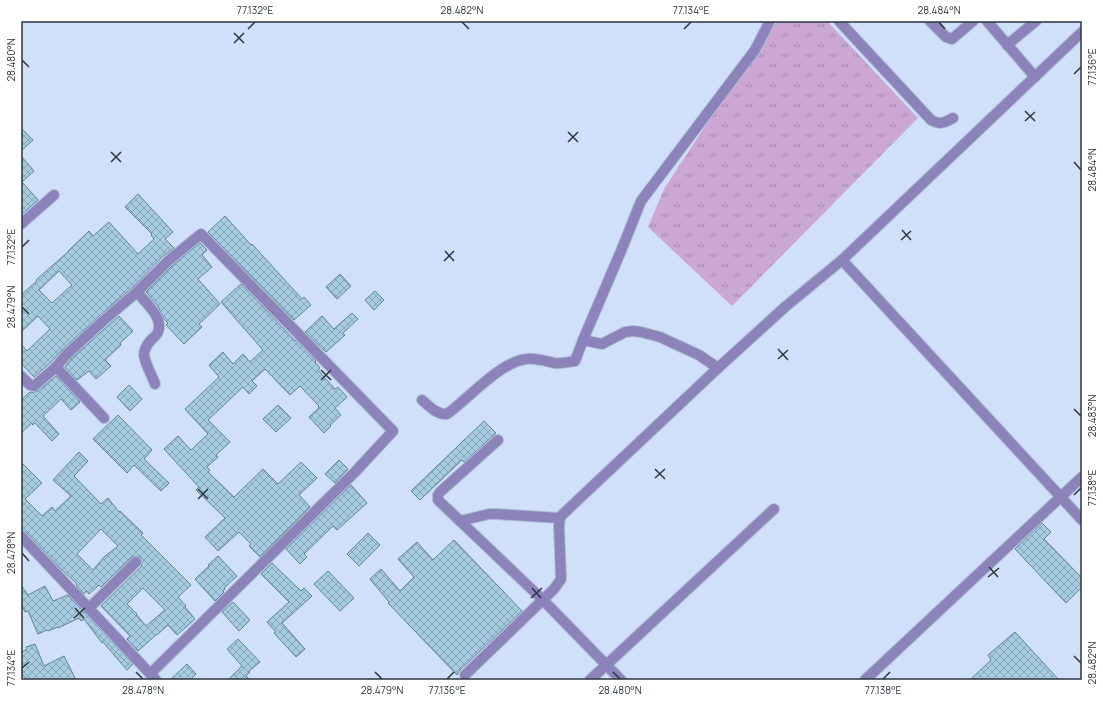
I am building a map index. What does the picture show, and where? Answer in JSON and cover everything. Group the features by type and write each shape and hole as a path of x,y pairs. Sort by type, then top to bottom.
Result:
{"street":[{"path":"422,400 436,412 447,414 507,365 526,359 554,363 563,363 575,360 641,201 755,50 770,21"},
{"path":"839,21 931,120 940,124 953,118"},
{"path":"930,21 946,37 952,39 973,21"},
{"path":"987,21 1035,76"},
{"path":"1007,45 1036,21"},
{"path":"465,675 558,585 561,579 559,526 560,518 563,514 785,307 842,260 1082,32"},
{"path":"21,224 54,195"},
{"path":"21,376 33,386 56,367 66,355 137,292 168,262 201,234 393,431 153,677 21,536"},
{"path":"842,260 1082,520"},
{"path":"137,292 154,313 159,324 158,333 146,346 144,354 155,384"},
{"path":"583,340 602,344 625,332 641,332 660,338 699,355 718,368"},
{"path":"56,367 104,418"},
{"path":"498,440 445,487 438,495 438,500 543,600 621,680"},
{"path":"865,680 1082,477"},
{"path":"590,680 774,509"},
{"path":"460,521 489,514 560,518"},
{"path":"89,608 136,562"}],"green space":[{"path":"778,21 827,21 918,118 732,306 648,227 664,189 715,111"}],"building":[{"path":"21,128 33,140 21,151"},
{"path":"21,156 34,171 22,182 38,200 21,215"},
{"path":"138,194 173,232 165,239 174,248 163,256 133,287 99,316 34,377 21,363 21,344 27,351 50,329 38,316 21,332 21,295 89,231 93,236 109,222 138,254 154,239 151,235 152,234 125,207","holes":["59,271 72,285 52,303 39,290"]},
{"path":"225,216 302,299 304,297 311,305 294,320 208,232"},
{"path":"200,243 207,250 202,255 212,267 198,279 220,304 199,324 202,327 184,344 166,325 168,323 164,319 158,306 146,292 172,266"},
{"path":"340,274 351,286 337,299 326,287"},
{"path":"241,284 316,361 315,362 320,368 318,370 335,389 338,387 347,397 335,408 341,415 324,433 309,417 319,408 319,406 300,386 290,395 265,369 252,381 257,386 249,394 243,387 208,420 230,442 216,455 218,457 207,467 210,470 208,472 234,497 263,469 278,484 301,462 317,478 299,495 310,507 260,557 249,546 251,544 239,532 218,551 205,537 225,518 196,490 199,487 164,449 178,436 191,450 208,434 185,409 219,377 209,365 223,352 233,364 243,354 250,362 263,350 221,302"},
{"path":"375,291 384,300 374,310 365,300"},
{"path":"352,313 358,319 343,333 345,335 326,352 305,332 322,316 334,329"},
{"path":"119,316 133,331 105,360 111,366 96,379 89,371 77,380 65,367 71,359"},
{"path":"56,376 80,402 71,410 61,399 43,416 59,434 52,441 35,423 33,425 32,423 21,433 21,400 30,392 38,391"},
{"path":"129,385 142,399 130,411 117,397"},
{"path":"278,405 291,418 276,432 263,419"},
{"path":"118,415 152,450 144,459 169,483 161,491 134,465 127,473 93,439"},
{"path":"484,421 496,433 464,462 462,460 420,500 411,491"},
{"path":"79,452 88,461 74,476 101,504 108,498 119,512 120,511 143,533 141,535 191,585 178,597 195,619 177,635 168,625 138,651 127,639 130,636 101,606 141,567 141,558 137,556 132,557 101,587 99,585 89,594 86,591 84,594 76,585 77,584 26,532 21,530 21,462 42,483 25,499 42,516 52,507 55,511 71,496 53,480","holes":["101,529 118,546 104,557 93,570 77,554","143,588 165,610 146,626 127,604"]},
{"path":"339,460 348,469 335,483 325,474"},
{"path":"351,485 367,503 337,530 333,526 304,554 307,557 300,564 286,549"},
{"path":"1042,523 1051,532 1044,539 1082,578 1082,587 1066,603 1015,549"},
{"path":"368,533 380,545 359,566 347,554"},
{"path":"454,540 522,611 460,670 457,675 388,603 389,602 370,579 381,569 400,591 414,577 398,559 417,542 433,560"},
{"path":"218,556 237,576 224,588 224,592 215,601 195,579"},
{"path":"272,563 301,591 304,588 312,596 282,623 305,649 296,657 274,633 276,632 267,622 289,602 261,574"},
{"path":"328,571 354,598 340,611 314,584"},
{"path":"21,585 28,595 45,586 53,601 68,595 133,664 127,670 103,642 102,643 84,619 81,621 79,618 58,628 47,630 38,634 28,611 25,612 21,603"},
{"path":"233,602 250,620 239,631 222,612"},
{"path":"1015,632 1059,680 970,680 991,660 988,655"},
{"path":"238,639 260,662 249,671 250,672 246,676 250,680 228,680 242,666 227,649"},
{"path":"35,644 44,666 64,656 76,680 26,680 21,672 21,653 27,649 26,647"},
{"path":"187,664 196,674 190,680 170,680"}]}
